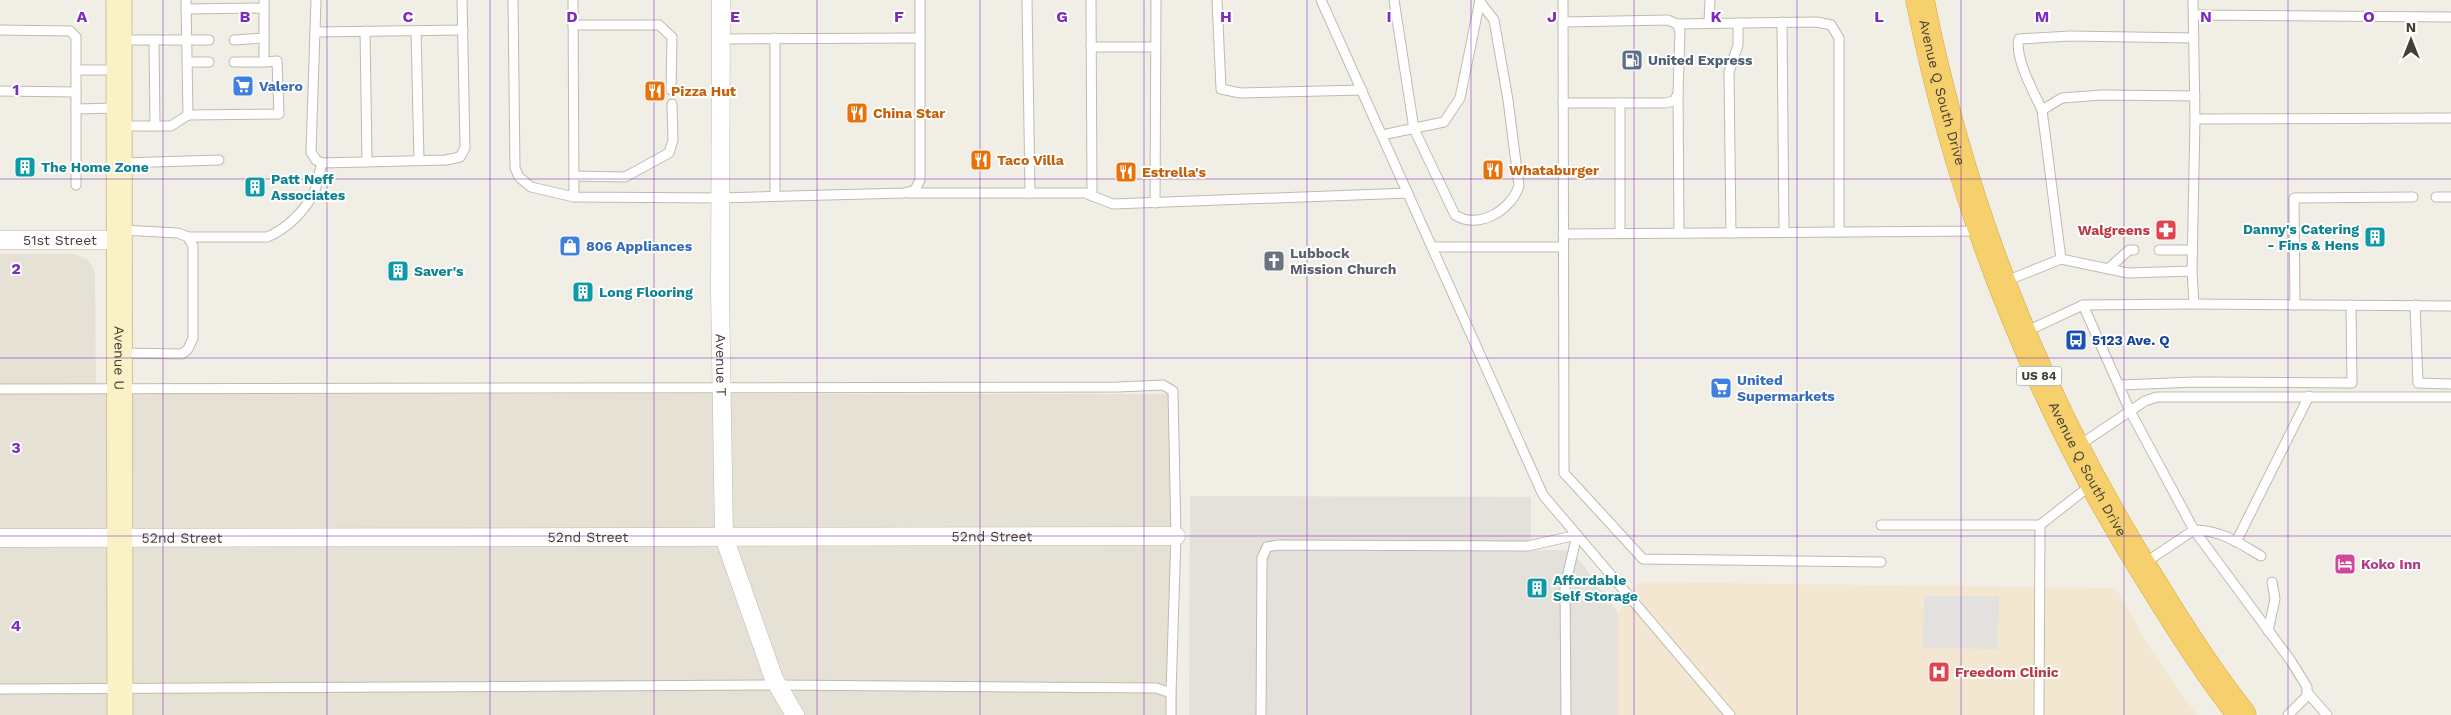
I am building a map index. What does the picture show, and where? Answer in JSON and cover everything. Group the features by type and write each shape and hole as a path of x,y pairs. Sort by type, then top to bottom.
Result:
{"highway":[{"name":"Avenue Q South Drive","path":"1920,0 1943,103 1983,231 2021,333 2074,448 2140,565 2189,642 2242,715"}],"street":[{"name":"Avenue U","path":"119,0 120,715"},
{"name":"Avenue T","path":"721,0 720,198 724,537 778,685 795,715"},
{"name":"51st Street","path":"0,240 119,235"},
{"name":"52nd Street","path":"0,538 1176,536"}],"lane":[{"path":"316,0 312,152 316,160 322,163 446,160 460,157 465,148 462,0"},
{"path":"513,0 515,168 519,178 531,187 574,197 720,198 904,193 1085,193 1113,204 1408,193"},
{"path":"573,0 574,197"},
{"path":"904,193 915,190 920,180 920,0"},
{"path":"1027,0 1030,193"},
{"path":"1091,0 1092,196"},
{"path":"1155,203 1156,0"},
{"path":"1217,0 1221,89 1240,93 1362,90"},
{"path":"1321,0 1543,495 1730,715"},
{"path":"1394,0 1414,129 1455,215 1471,221 1506,208 1516,196 1519,186 1508,100 1494,20 1480,1"},
{"path":"1563,0 1564,473 1643,559 1881,562"},
{"path":"1709,22 1710,0"},
{"path":"2194,0 2195,119 2192,250 2194,304"},
{"path":"1382,135 1444,122 1460,98 1480,1"},
{"path":"188,115 186,4 264,4 264,62"},
{"path":"2194,15 2451,18"},
{"path":"1563,22 1668,20 1677,24 1709,22 1817,22 1831,26 1839,38 1839,232"},
{"path":"1782,22 1784,232"},
{"path":"1731,233 1729,72 1738,45 1738,23"},
{"path":"1677,24 1680,31 1678,94 1679,233"},
{"path":"573,25 659,25 672,37 671,90"},
{"path":"0,30 70,31 76,37 76,185"},
{"path":"315,32 463,30"},
{"path":"366,31 367,162"},
{"path":"416,31 418,160"},
{"path":"2061,259 2042,110 2024,71 2017,44 2019,39 2070,36 2194,38"},
{"path":"234,40 264,38"},
{"path":"775,38 775,196"},
{"path":"721,39 920,38"},
{"path":"119,40 209,40"},
{"path":"154,41 155,126"},
{"path":"1091,47 1155,47"},
{"path":"76,109 119,116 155,126 171,126 188,115 279,114 277,61 234,62"},
{"path":"187,62 209,62"},
{"path":"76,70 119,70"},
{"path":"0,91 76,92"},
{"path":"1563,103 1665,103 1674,101 1678,94"},
{"path":"2042,110 2062,98 2102,95 2195,96"},
{"path":"1620,103 1620,233"},
{"path":"574,176 625,177 670,153 673,140 672,104"},
{"path":"2195,119 2451,118"},
{"path":"119,164 218,160"},
{"path":"119,235 178,233 188,237 267,237 279,233 295,219 314,190 322,163"},
{"path":"2295,305 2294,198 2413,197"},
{"path":"2436,197 2451,197"},
{"path":"1563,234 1983,231"},
{"path":"120,353 182,354 188,349 193,338 192,246 188,237"},
{"path":"1432,247 1563,247"},
{"path":"2108,269 2128,250 2134,250"},
{"path":"2159,250 2192,250"},
{"path":"2001,283 2061,259 2128,273 2192,271"},
{"path":"2083,305 2130,411 2194,530 2291,661 2307,687 2307,696 2288,715"},
{"path":"2021,333 2083,305 2451,306"},
{"path":"2120,385 2203,382 2352,383 2351,305"},
{"path":"2415,305 2418,383 2451,384"},
{"path":"0,389 1118,387 1163,385 1173,391 1176,536 1171,692 1172,715"},
{"path":"2236,542 2309,396"},
{"path":"2074,448 2145,401 2157,398 2451,397"},
{"path":"1881,525 2040,525 2093,483"},
{"path":"2039,715 2040,525"},
{"path":"2140,565 2194,530 2208,530 2224,534 2261,556"},
{"path":"1261,715 1262,558 1266,547 1278,544 1528,546 1578,535"},
{"path":"1566,715 1565,586 1578,535"},
{"path":"2268,631 2276,599 2272,582"},
{"path":"0,690 778,685 1156,688 1171,692"},
{"path":"2307,692 2327,715"}],"shaded area":[{"path":"0,254 75,254 87,259 92,265 95,274 96,394 1177,394 1177,715 0,715"},
{"path":"1190,496 1531,497 1531,550 1572,550 1618,613 1618,715 1189,715"},
{"path":"1639,582 2116,588 2153,653 2197,715 1618,715 1618,613"},
{"path":"1924,596 1999,596 1998,649 1923,648"}],"place":[{"name":"United Express","path":"1632,60"},
{"name":"Valero","path":"243,86"},
{"name":"Pizza Hut","path":"655,91"},
{"name":"China Star","path":"857,113"},
{"name":"Taco Villa","path":"981,160"},
{"name":"The Home Zone","path":"25,167"},
{"name":"Whataburger","path":"1493,170"},
{"name":"Estrella's","path":"1126,172"},
{"name":"Patt Neff Associates","path":"255,187"},
{"name":"Walgreens","path":"2166,230"},
{"name":"Danny's Catering - Fins & Hens","path":"2375,237"},
{"name":"806 Appliances","path":"570,246"},
{"name":"Lubbock Mission Church","path":"1274,261"},
{"name":"Saver's","path":"398,271"},
{"name":"Long Flooring","path":"583,292"},
{"name":"5123 Ave. Q","path":"2076,340"},
{"name":"United Supermarkets","path":"1721,388"},
{"name":"Koko Inn","path":"2345,564"},
{"name":"Affordable Self Storage","path":"1537,588"},
{"name":"Freedom Clinic","path":"1939,672"}]}
